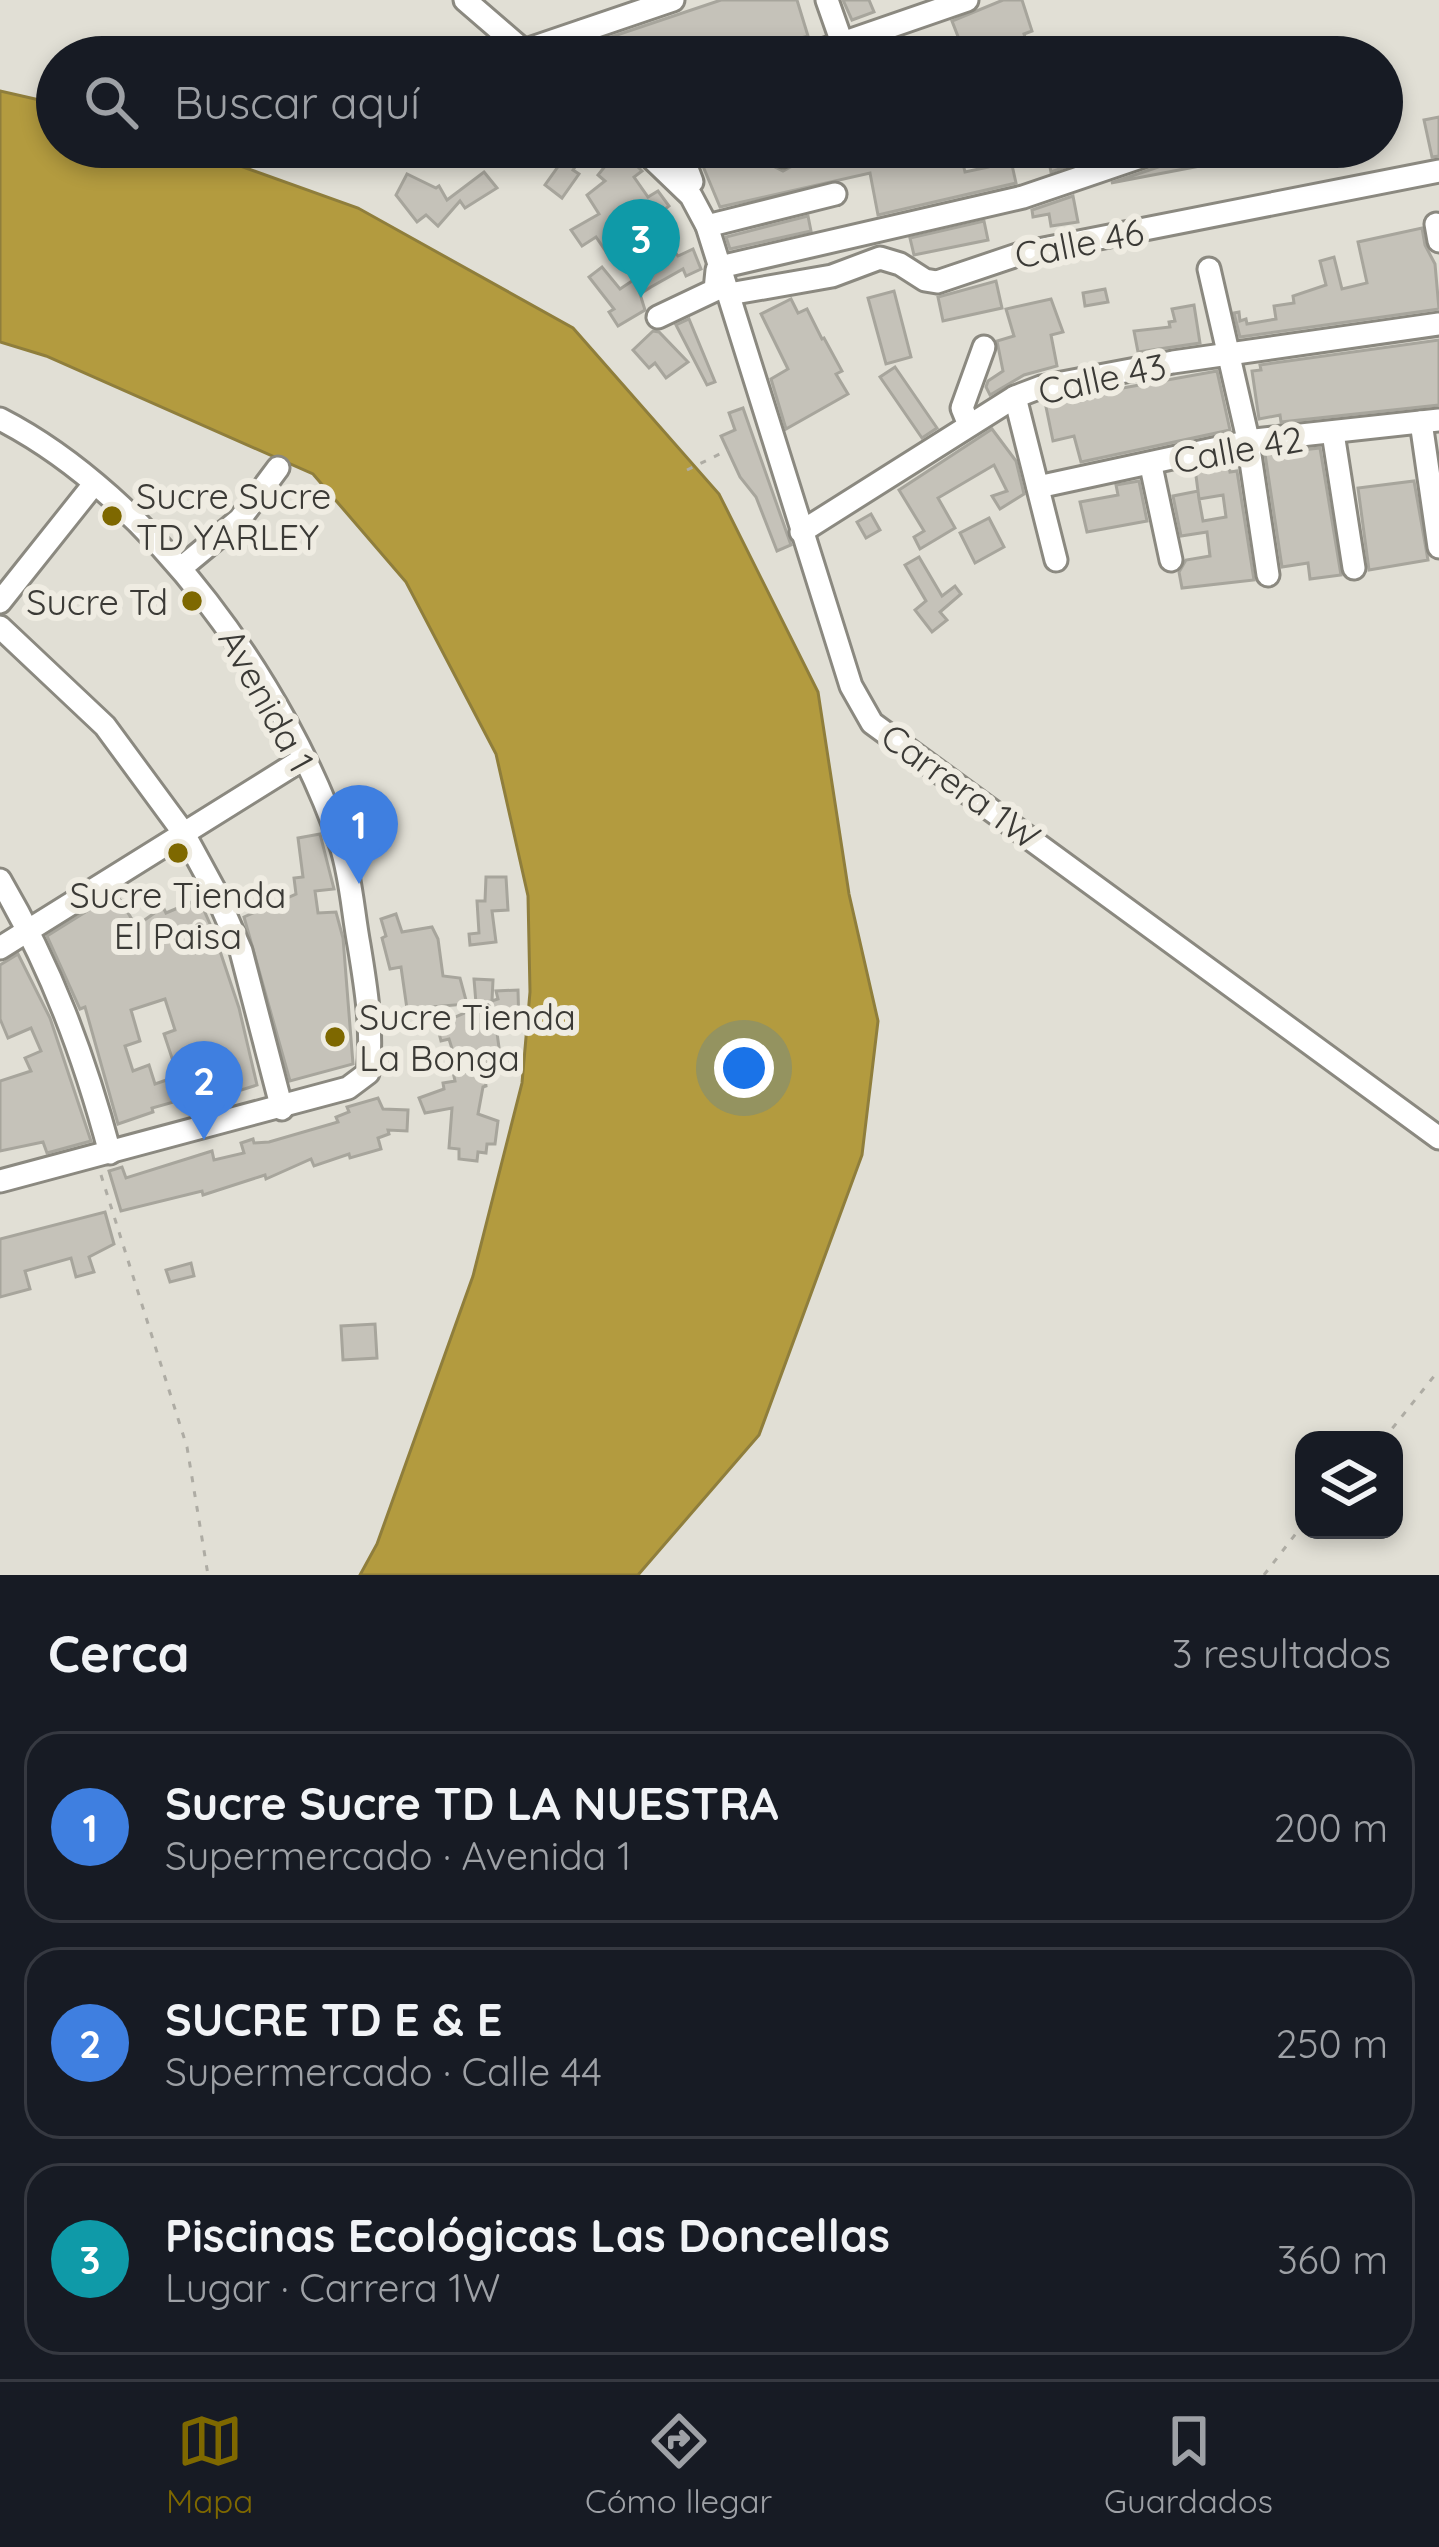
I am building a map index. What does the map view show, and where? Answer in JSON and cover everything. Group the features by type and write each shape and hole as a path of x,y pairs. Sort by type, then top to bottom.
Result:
{"street":[{"path":"465,0 506,36"},
{"path":"571,36 673,0"},
{"path":"827,0 840,36"},
{"path":"879,36 967,0"},
{"path":"583,31 585,36"},
{"name":"Carrera 1W","path":"662,168 691,196 706,226 851,686 872,723 1439,1138"},
{"path":"687,168 692,182"},
{"path":"658,317 715,290 719,265 1023,197 1108,168"},
{"name":"Calle 46","path":"729,294 832,276 880,258 925,280 952,279 1002,257 1439,171"},
{"path":"706,226 835,194"},
{"path":"1209,269 1248,442 1268,575"},
{"name":"Calle 43","path":"800,532 969,425 1042,387 1439,324"},
{"path":"969,425 962,408 984,347"},
{"path":"1016,397 1056,560"},
{"name":"Avenida 1","path":"0,418 94,484 181,568 227,624 302,759 342,848 362,964 368,1072 349,1088 282,1108"},
{"path":"1430,421 1439,547"},
{"name":"Calle 42","path":"1038,488 1248,442 1430,421"},
{"path":"1334,433 1354,568"},
{"path":"1150,466 1171,560"},
{"path":"181,568 240,519 278,468"},
{"path":"0,602 94,484"},
{"path":"0,627 105,726 183,832 241,951 282,1108 0,1181"},
{"path":"0,948 302,759"},
{"path":"0,880 62,1000 88,1072 102,1154"}],"path":[{"path":"687,470 728,450"},
{"path":"102,1154 188,1447 208,1575"},
{"path":"1390,1431 1439,1370"},
{"path":"1264,1575 1295,1534"}],"shaded area":[{"path":"0,91 36,99 36,168 246,168 358,208 573,328 719,494 818,692 849,894 878,1021 862,1155 759,1435 638,1575 360,1575 377,1544 473,1276 522,1083 530,992 528,896 496,754 406,582 313,474 46,356 0,342"}],"building":[{"path":"721,0 797,0 808,36 614,36"},
{"path":"843,0 869,0 874,12 852,20"},
{"path":"1003,0 1022,0 1032,31 1025,36 958,36 952,21"},
{"path":"1439,117 1439,156 1432,157 1424,120"},
{"path":"557,168 574,168 579,174 562,198 545,185"},
{"path":"604,168 639,168 642,171 634,177 648,197 658,191 669,206 637,232 656,254 667,243 678,256 693,249 701,269 686,276 683,269 640,294 645,310 618,326 609,312 614,309 589,277 602,267 620,289 641,275 618,250 609,256 596,237 582,246 571,230 599,214 587,195 605,181 598,175"},
{"path":"704,168 964,168 965,172 1013,168 1016,183 878,215 870,173 720,207"},
{"path":"1155,168 1189,168 1111,183"},
{"path":"484,172 497,188 465,208 460,201 438,226 426,215 417,222 396,195 407,174 439,186 447,200"},
{"path":"1073,196 1078,222 1051,226 1049,214 1033,217 1032,210"},
{"path":"808,216 811,231 730,249 726,237"},
{"path":"984,221 988,240 914,255 910,238"},
{"path":"1422,228 1435,264 1439,309 1240,337 1234,313 1239,312 1240,321 1246,319 1247,324 1276,319 1274,306 1294,303 1293,296 1326,285 1320,261 1334,257 1342,289 1367,283 1358,242"},
{"path":"996,281 1002,308 943,321 938,297"},
{"path":"1105,289 1108,302 1085,306 1083,293"},
{"path":"894,291 911,357 886,364 868,298"},
{"path":"791,299 798,313 807,309 842,371 836,374 848,394 786,429 771,379 788,369 761,314"},
{"path":"1051,299 1063,332 1051,335 1057,366 1024,375 990,395 988,381 1003,371 997,341 1014,336 1006,309"},
{"path":"1194,305 1200,343 1138,352 1134,331 1170,327 1169,322 1175,321 1172,309"},
{"path":"689,319 715,382 707,385 676,325"},
{"path":"653,331 688,362 666,378 655,363 649,368 633,350"},
{"path":"1439,340 1439,405 1281,422 1280,415 1259,419 1252,371 1261,370 1260,365"},
{"path":"895,367 937,428 922,438 880,377"},
{"path":"1217,371 1230,430 1081,462 1074,436 1053,441 1045,402"},
{"path":"743,408 791,545 777,551 756,497 740,477 721,436 735,430 729,413"},
{"path":"992,429 1016,461 1024,494 1000,509 992,496 1007,491 994,465 938,498 955,528 920,549 914,537 924,531 899,490"},
{"path":"1320,448 1341,575 1310,579 1308,563 1282,567 1265,454"},
{"path":"1228,461 1230,472 1237,471 1254,580 1182,588 1179,572 1186,560 1210,556 1207,532 1181,536 1173,496 1198,491 1195,468","holes":["1223,495 1226,517 1203,521 1199,499"]},
{"path":"1139,481 1147,521 1087,532 1080,502 1118,495 1116,485"},
{"path":"1414,481 1428,560 1369,570 1358,488"},
{"path":"871,514 880,530 866,538 857,522"},
{"path":"989,518 1004,547 975,563 960,533"},
{"path":"919,557 942,596 955,586 961,594 940,612 947,620 932,632 915,610 926,601 905,565"},
{"path":"320,834 334,889 315,891 318,913 336,912 343,938 353,1064 290,1081 244,917 296,894 294,878 303,877 298,838"},
{"path":"486,877 506,877 508,910 492,911 496,942 470,945 469,934 479,933 477,901 485,901"},
{"path":"116,893 136,926 163,907 166,913 199,899 239,1008 257,1085 196,1104 186,1105 184,1099 118,1124 85,1007 80,1009 47,936","holes":["165,999 175,1030 164,1034 178,1076 155,1084 149,1065 133,1071 125,1046 140,1041 131,1010"]},
{"path":"396,914 402,932 432,927 443,976 460,978 467,1004 407,1009 401,967 390,969 382,938 386,936 381,919"},
{"path":"18,954 50,1018 91,1141 47,1153 43,1142 0,1151 0,1081 31,1071 25,1058 41,1051 31,1028 8,1038 0,1019 0,965"},
{"path":"474,979 493,980 492,1001 476,1003"},
{"path":"518,990 519,1027 500,1029 501,1062 483,1066 486,1086 478,1114 498,1121 495,1144 487,1144 486,1153 478,1152 477,1161 459,1159 459,1149 449,1148 452,1108 425,1113 419,1098 444,1089 443,1083 455,1081 453,1072 459,1071 449,1039 441,1041 437,1025 498,999 496,991"},
{"path":"378,1098 383,1109 408,1110 407,1131 388,1130 389,1134 378,1138 381,1149 314,1166 311,1159 266,1179 265,1175 203,1195 202,1191 121,1211 109,1171 122,1167 126,1178 212,1151 214,1160 244,1153 241,1143 269,1142 338,1122 336,1117 349,1112 347,1107"},
{"path":"105,1212 114,1244 89,1257 94,1272 76,1277 71,1258 25,1271 30,1289 0,1297 0,1239"},
{"path":"191,1263 194,1276 170,1282 166,1270"},
{"path":"375,1324 377,1358 343,1360 341,1326"}],"place":[{"name":"Piscinas Ecológicas Las Doncellas","path":"641,298"},
{"name":"Sucre Sucre TD YARLEY","path":"112,516"},
{"name":"Sucre Td","path":"192,601"},
{"name":"Sucre Tienda El Paisa","path":"178,853"},
{"name":"Sucre Sucre TD LA NUESTRA","path":"359,884"},
{"name":"Sucre Tienda La Bonga","path":"335,1037"},
{"name":"SUCRE TD E & E","path":"204,1140"}]}
